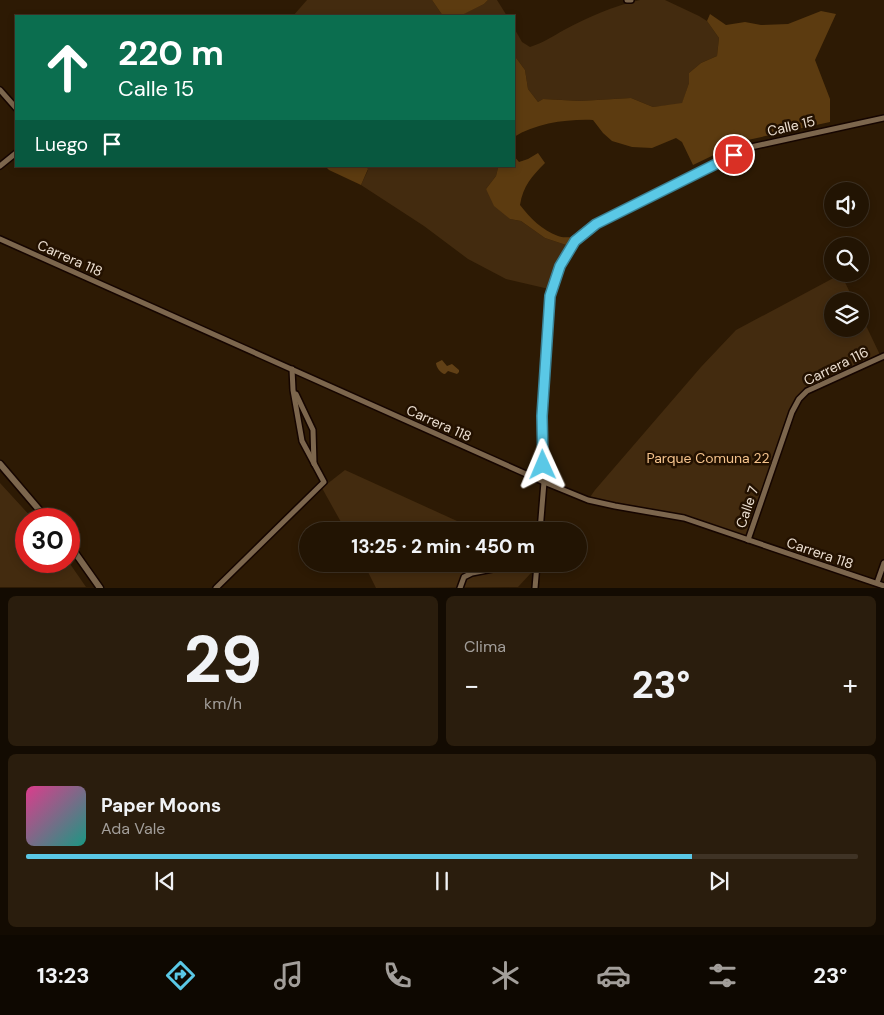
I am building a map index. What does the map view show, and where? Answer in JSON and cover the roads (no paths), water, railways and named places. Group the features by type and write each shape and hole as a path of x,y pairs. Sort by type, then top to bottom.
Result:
{"street":[{"path":"0,90 15,107"},
{"name":"Calle 15","path":"541,522 544,482 542,416 550,296 560,266 575,241 596,224 751,147 884,118"},
{"path":"0,166 15,154"},
{"name":"Carrera 118","path":"0,239 588,500 684,518 884,586"},
{"name":"Carrera 116","path":"799,399 807,392 884,356"},
{"path":"216,588 324,482 302,440 293,390 292,369"},
{"path":"293,390 313,430 314,464"},
{"name":"Calle 7","path":"748,540 792,412 799,399"},
{"path":"0,464 38,508"},
{"path":"80,560 100,588"},
{"path":"877,583 884,563"},
{"path":"460,588 464,577 477,572"},
{"path":"536,588 537,572"}],"park label":[{"name":"Parque Comuna 22","path":"708,458"}]}
